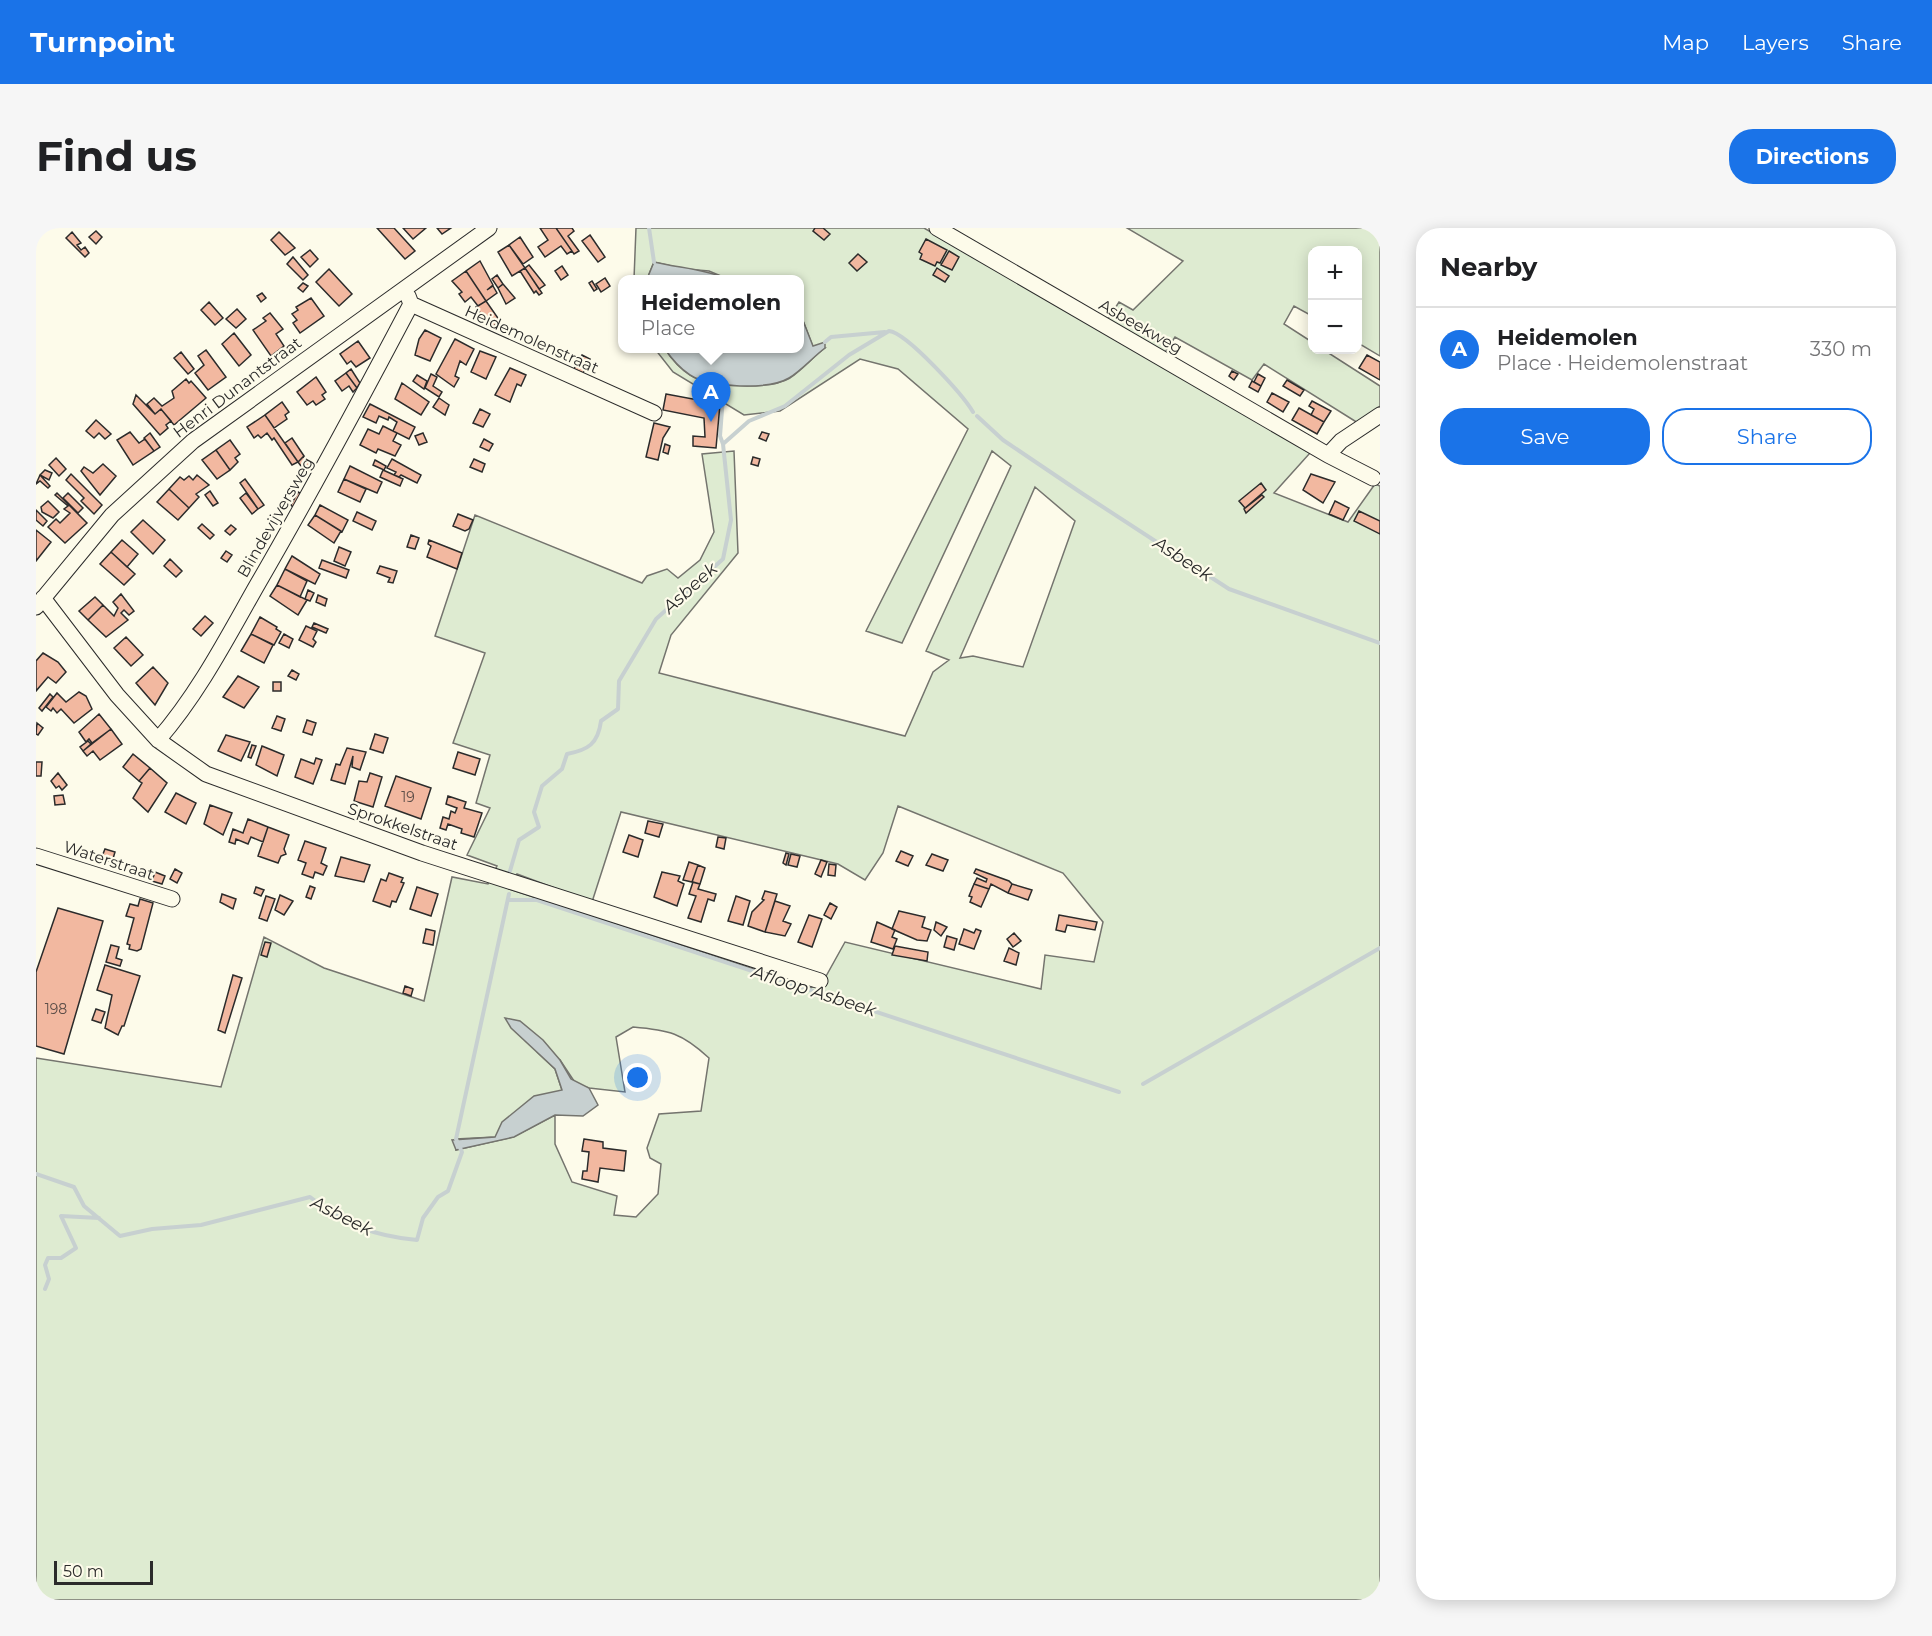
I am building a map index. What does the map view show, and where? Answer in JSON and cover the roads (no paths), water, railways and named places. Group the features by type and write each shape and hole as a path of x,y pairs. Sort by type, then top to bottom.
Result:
{"street":[{"name":"Henri Dunantstraat","path":"39,603 112,515 192,441 489,228"},
{"name":"Asbeekweg","path":"937,228 1328,455 1373,477"},
{"path":"405,287 411,304"},
{"name":"Heidemolenstraat","path":"411,304 654,414"},
{"name":"Blindevijversweg","path":"158,740 181,714 309,498 411,304"},
{"path":"1328,455 1341,441 1380,415"},
{"name":"Sprokkelstraat","path":"39,603 158,740 206,774 284,805 422,853 820,981"},
{"name":"Waterstraat","path":"36,856 172,899"}],"waterway":[{"path":"649,228 654,262"},
{"name":"Asbeek","path":"510,871 519,840 539,827 534,812 542,786 562,769 567,754 591,745 600,729 601,721 618,709 619,681 656,619 723,559 731,520 723,444 749,421 785,406 849,355 889,331 897,334 921,353 947,379 973,412"},
{"name":"Asbeek","path":"825,342 831,337 885,332"},
{"path":"723,444 720,436 724,384"},
{"name":"Asbeek","path":"977,416 1003,440 1229,589 1380,643"},
{"name":"Asbeek","path":"36,1174 74,1187 84,1206 120,1236 152,1229 201,1225 310,1197 335,1215 360,1227 386,1235 417,1240 423,1218 438,1197 448,1191 462,1152 456,1139 509,894"},
{"name":"Afloop Asbeek","path":"508,900 537,900 1119,1092"},
{"name":"Afloop Asbeek","path":"1143,1084 1380,948"},
{"path":"45,1289 49,1279 45,1265 48,1258 61,1258 76,1248 61,1216 99,1218"}],"place":[{"name":"Heidemolen","path":"711,422"}]}
